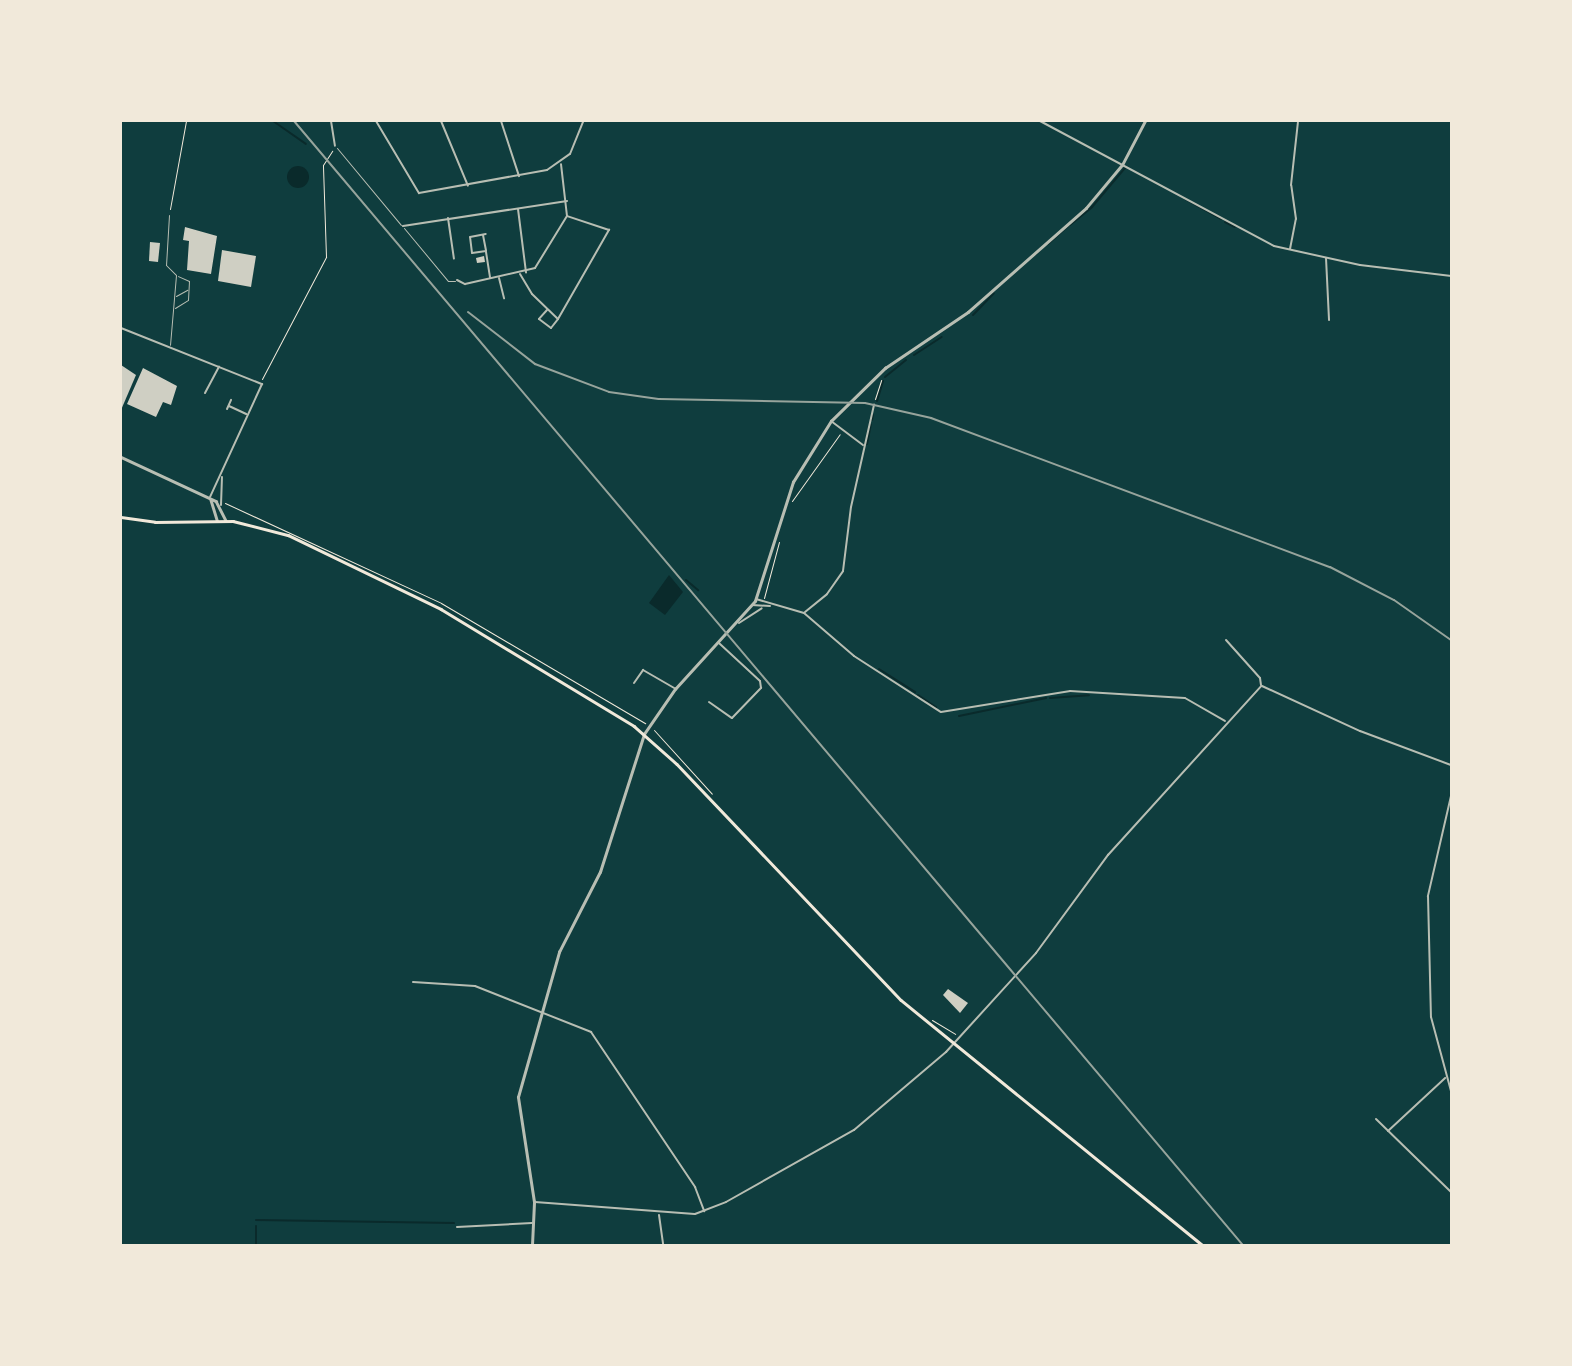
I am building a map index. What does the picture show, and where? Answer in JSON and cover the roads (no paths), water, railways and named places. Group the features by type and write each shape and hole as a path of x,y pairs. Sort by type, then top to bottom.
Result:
{"main road":[{"path":"121,517 155,522 217,520 288,535 416,595 644,734 890,989 1202,1245"}],"street":[{"path":"331,121 335,146"},
{"path":"376,121 419,193 520,177 561,163 574,148 583,121"},
{"path":"441,121 468,187"},
{"path":"501,121 520,177"},
{"path":"1040,121 1274,246 1326,257 1451,276"},
{"path":"531,1245 534,1202 518,1097 559,953 600,872 644,734 675,689 752,605 793,482 831,421 885,368 939,332 1086,208 1122,164 1145,121"},
{"path":"1290,250 1296,219 1291,185 1298,122"},
{"path":"457,280 465,284 520,274 539,263 567,216 568,201 561,163"},
{"path":"403,226 568,201"},
{"path":"518,208 526,272"},
{"path":"547,309 539,319 551,328 609,230 567,216"},
{"path":"449,218 454,259"},
{"path":"486,251 472,253 470,237 484,234 490,278"},
{"path":"1326,257 1329,320"},
{"path":"520,274 558,319"},
{"path":"499,277 504,298"},
{"path":"121,328 262,384 222,476 209,497"},
{"path":"205,393 219,366"},
{"path":"232,400 228,407 247,414"},
{"path":"804,612 827,594 843,571 863,445 874,405"},
{"path":"831,421 863,445"},
{"path":"121,457 179,482 220,505"},
{"path":"222,476 220,505 226,521"},
{"path":"209,497 217,520"},
{"path":"755,599 771,606 804,612 854,656 941,712 1080,692 1185,698 1226,722"},
{"path":"752,605 762,608"},
{"path":"738,623 762,608 771,606"},
{"path":"1226,640 1260,678 1261,686"},
{"path":"709,702 732,718 761,688 760,681 719,643"},
{"path":"634,683 643,670 675,689"},
{"path":"534,1202 659,1214 705,1212 854,1130 953,1043 1037,953 1108,855 1261,686"},
{"path":"1261,686 1360,732 1451,765"},
{"path":"1451,796 1428,895 1430,1002 1451,1091"},
{"path":"413,982 475,986 591,1032 666,1149 695,1186 705,1212"},
{"path":"1387,1131 1446,1077"},
{"path":"1376,1119 1451,1192"},
{"path":"659,1214 663,1245"},
{"path":"457,1227 532,1223"}],"lane":[{"path":"335,146 448,281 457,280"},
{"path":"169,215 166,265 176,275 188,278 189,288 188,300 173,309"},
{"path":"170,347 176,275"},
{"path":"174,298 189,288"}],"water":[{"path":"298,166 306,169 309,177 306,185 298,188 290,185 287,177 290,169"},
{"path":"669,575 683,592 665,615 649,603"}],"waterway":[{"path":"273,121 306,144"},
{"path":"1070,225 1092,207 1125,168"},
{"path":"1185,199 1221,219"},
{"path":"1225,222 1235,227"},
{"path":"1048,244 1068,226"},
{"path":"1036,254 1041,249"},
{"path":"973,315 994,293"},
{"path":"914,355 942,337"},
{"path":"885,377 906,360"},
{"path":"877,401 883,381"},
{"path":"872,420 873,415"},
{"path":"867,444 871,424"},
{"path":"686,580 698,590"},
{"path":"879,669 915,692"},
{"path":"918,695 936,707"},
{"path":"1050,698 1089,695"},
{"path":"959,716 1046,698"},
{"path":"256,1220 454,1223"},
{"path":"256,1226 256,1245"}],"railway":[{"path":"294,121 1243,1245"},
{"path":"468,312 535,364 609,392 659,399 865,403 931,418 1330,567 1394,600 1451,640"}]}
